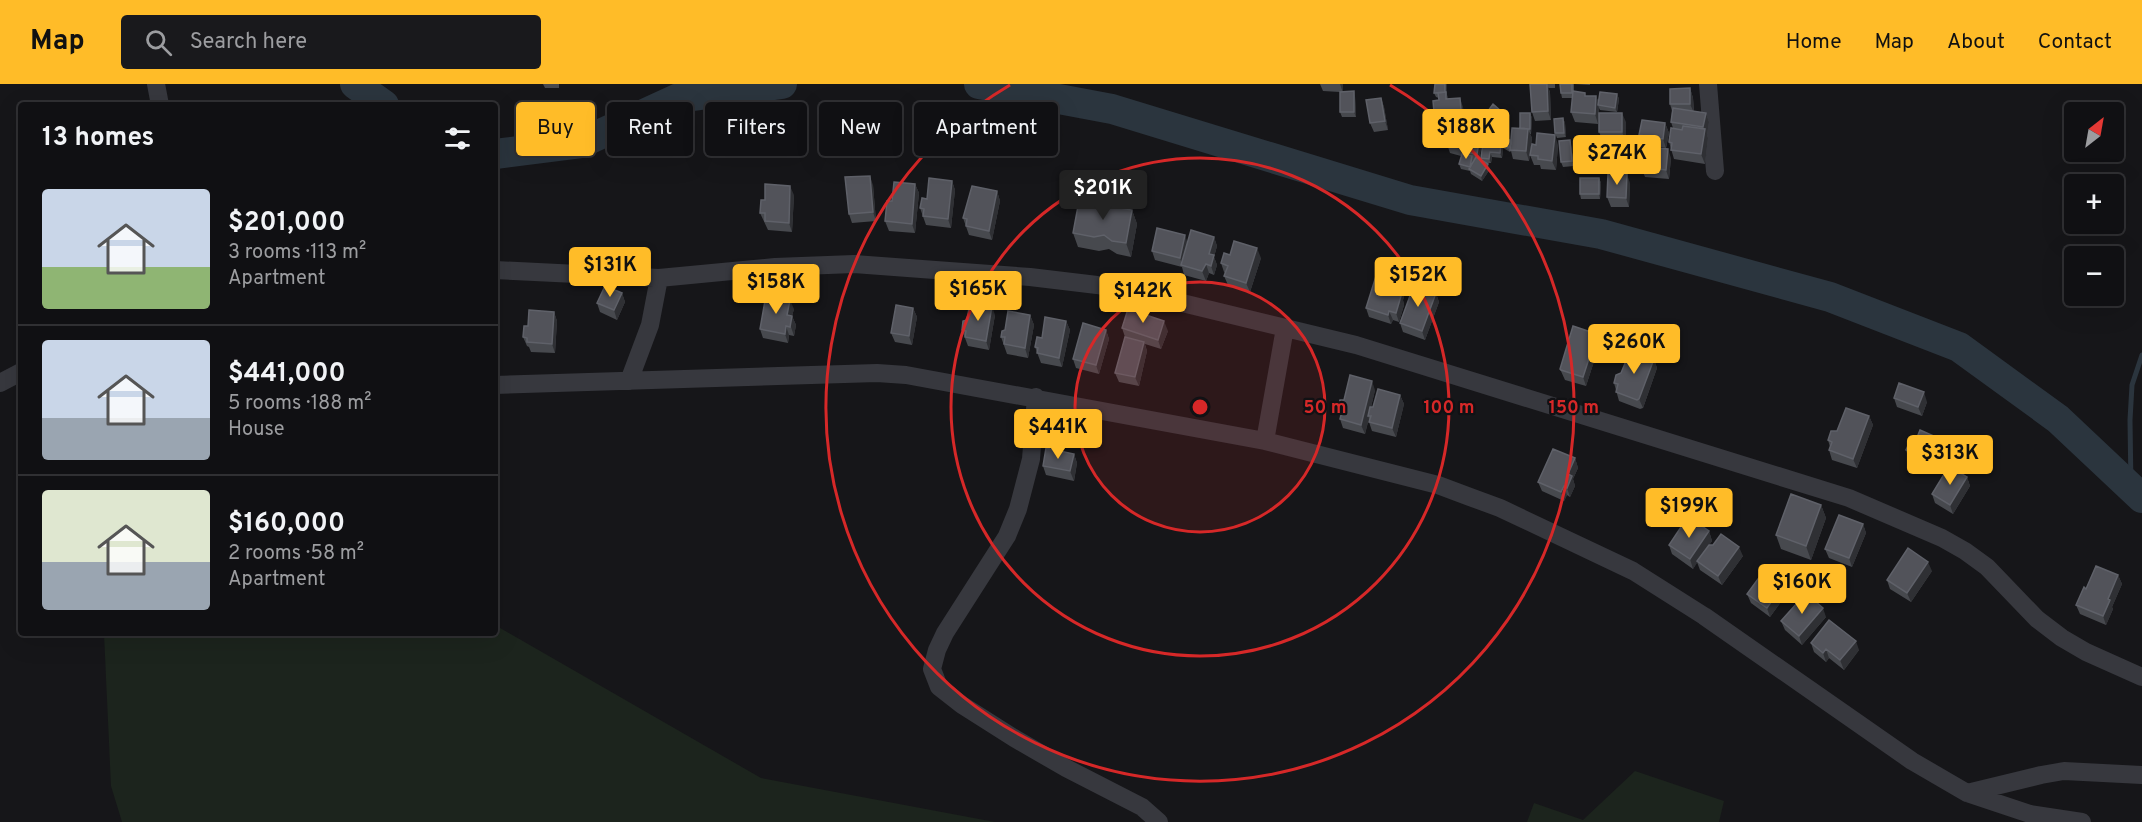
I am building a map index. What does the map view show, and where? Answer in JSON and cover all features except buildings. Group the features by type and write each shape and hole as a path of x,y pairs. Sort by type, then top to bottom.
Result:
{"street":[{"path":"156,84 159,102"},
{"path":"1708,84 1715,171"},
{"path":"498,270 659,278 763,268 855,264 1030,278 1097,285 1141,293 1378,351 1849,498 1942,538 1965,551 1987,567 2037,619 2062,638 2086,652 2142,677"},
{"path":"629,381 650,325 659,278"},
{"path":"1265,441 1285,328"},
{"path":"0,383 18,374"},
{"path":"498,385 906,375 1265,441 1438,485 1500,508 1633,572 1704,616 1912,761 1967,793 2030,814 2082,822"},
{"path":"1036,398 1031,459 1018,509 1007,536 945,633 932,669 939,687 962,705 1066,768 1142,807 1159,822"},
{"path":"1967,793 2064,771 2142,775"}],"shaded area":[{"path":"498,627 761,778 995,822 122,822 111,786 104,636 498,636"},
{"path":"1635,771 1724,801 1719,822 1527,822 1534,803 1583,820"}],"waterway":[{"path":"355,84 380,102"},
{"path":"498,154 581,143 679,98 782,84"},
{"path":"979,84 1112,109 1410,200 1601,234 1830,297 1959,347 2058,419 2142,498"},
{"path":"2131,488 2132,385 2142,355"}]}
